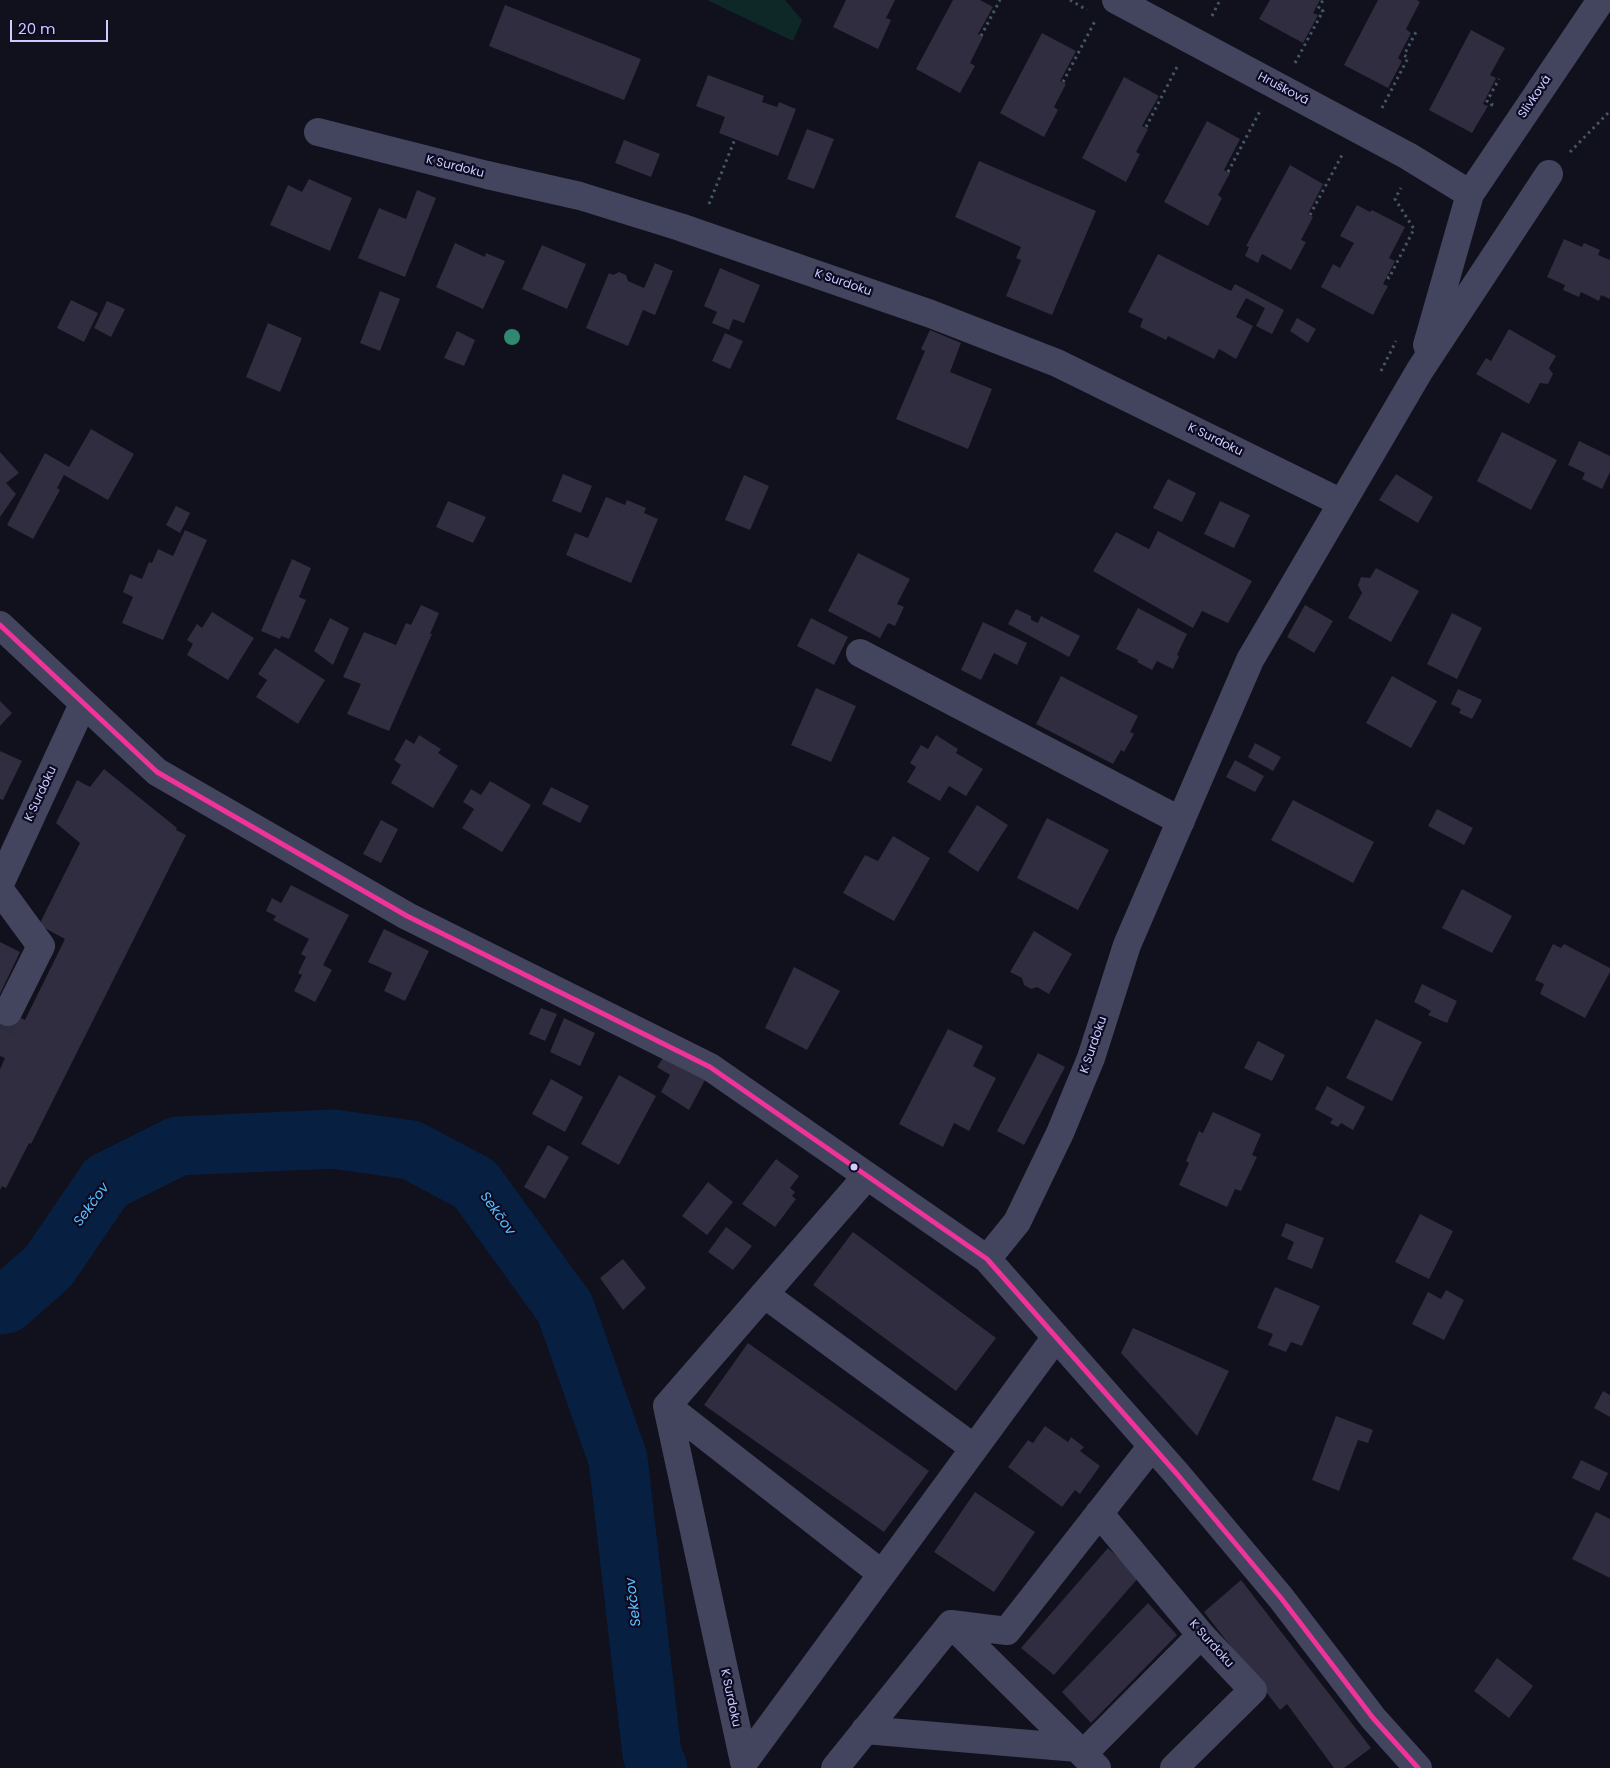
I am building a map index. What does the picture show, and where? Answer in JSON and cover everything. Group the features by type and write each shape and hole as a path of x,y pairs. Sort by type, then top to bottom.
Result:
{"street":[{"name":"Slivková","path":"1459,187 1601,0"},
{"name":"Hrušková","path":"1107,8 1400,151 1459,187"},
{"name":"K Surdoku","path":"318,132 479,173 580,196 698,233 931,314 1057,363 1342,503"},
{"name":"K Surdoku","path":"987,1259 1017,1222 1060,1133 1091,1058 1127,945 1250,660 1420,370 1548,174"},
{"name":"K Surdoku","path":"1420,370 1459,187"},
{"path":"0,625 157,772 407,916 710,1067 987,1259 1152,1446 1281,1598 1373,1718 1418,1768"},
{"path":"860,653 1182,821"},
{"name":"K Surdoku","path":"0,884 83,704"},
{"path":"0,890 41,946 8,1012"},
{"path":"867,1176 666,1406 882,1574"},
{"path":"764,1294 974,1448"},
{"name":"K Surdoku","path":"666,1406 744,1762 1056,1337"},
{"path":"951,1624 1007,1631 1152,1446"},
{"name":"K Surdoku","path":"1099,1513 1201,1635 1253,1690 1174,1768"},
{"path":"835,1768 951,1624"},
{"path":"951,1624 1086,1757"},
{"path":"1086,1757 1201,1635"},
{"path":"866,1730 1086,1757"}],"path":[{"path":"981,36 1000,0"},
{"path":"1209,20 1220,0"},
{"path":"1295,64 1323,11 1318,9 1323,0"},
{"path":"1063,82 1107,8"},
{"path":"1380,110 1408,58 1404,55 1416,32"},
{"path":"1146,128 1181,60"},
{"path":"1228,172 1263,104"},
{"path":"1548,174 1610,111"},
{"path":"698,233 735,140"},
{"path":"1310,215 1346,148"},
{"path":"1387,277 1389,278 1414,229 1395,199 1405,181"}],"green space":[{"path":"707,0 785,0 802,20 793,41"}],"building":[{"path":"846,0 895,0 886,18 891,20 878,49 833,27"},
{"path":"953,0 980,0 993,7 978,34 983,37 970,63 975,66 960,93 916,69"},
{"path":"1270,0 1320,0 1313,13 1318,15 1303,43 1259,19"},
{"path":"1378,0 1417,0 1420,2 1406,29 1411,33 1398,58 1402,61 1388,88 1344,65"},
{"path":"505,5 641,59 624,100 489,46"},
{"path":"1471,30 1505,48 1490,75 1496,78 1483,104 1488,106 1472,133 1429,110"},
{"path":"1042,33 1076,51 1060,81 1066,84 1054,107 1058,110 1044,137 1000,113"},
{"path":"708,75 764,96 762,102 777,107 779,102 796,109 778,156 719,133 725,117 696,106"},
{"path":"1124,77 1159,96 1142,126 1148,129 1136,152 1140,154 1126,182 1082,158"},
{"path":"1207,121 1240,139 1224,170 1230,173 1218,195 1222,198 1208,226 1164,202"},
{"path":"807,129 834,139 814,189 787,179"},
{"path":"624,140 660,154 651,177 615,163"},
{"path":"979,161 1096,211 1052,315 1006,296 1021,260 1016,258 1021,247 955,217"},
{"path":"1290,165 1323,184 1308,214 1313,217 1301,240 1306,242 1291,270 1262,254 1258,263 1245,256 1249,247 1246,246"},
{"path":"309,179 352,198 330,251 270,225 288,185 302,192"},
{"path":"417,190 436,198 405,277 358,258 379,208 406,219"},
{"path":"1357,205 1370,212 1372,210 1405,227 1389,258 1395,261 1383,284 1388,286 1373,315 1321,287 1333,264 1340,268 1354,243 1340,236"},
{"path":"1564,239 1582,247 1584,243 1600,250 1598,255 1610,260 1610,299 1601,295 1599,301 1581,292 1579,297 1563,290 1565,285 1547,277"},
{"path":"455,243 485,257 486,253 505,261 483,309 436,287"},
{"path":"542,245 586,264 567,309 522,289"},
{"path":"1158,254 1231,291 1235,284 1284,310 1272,334 1256,326 1265,308 1246,298 1236,317 1253,326 1236,359 1219,349 1214,359 1168,336 1166,340 1140,327 1143,319 1128,312"},
{"path":"655,263 673,271 655,315 643,310 628,346 586,328 609,273 613,275 619,272 626,275 628,281 644,288"},
{"path":"720,268 760,285 744,323 733,319 729,330 712,323 717,312 704,306"},
{"path":"380,291 400,299 380,351 360,343"},
{"path":"71,300 98,313 84,342 57,328"},
{"path":"107,301 125,309 111,337 94,328"},
{"path":"1297,318 1316,329 1308,343 1290,331"},
{"path":"268,323 302,338 280,392 246,377"},
{"path":"1509,329 1556,356 1549,368 1553,374 1548,384 1540,383 1529,404 1476,374 1486,358 1491,361"},
{"path":"930,330 961,343 950,372 992,389 968,449 896,419 925,351 921,349"},
{"path":"457,331 475,340 464,366 444,358"},
{"path":"725,333 743,341 730,369 712,361"},
{"path":"91,429 134,454 108,500 64,475 57,488 60,490 33,539 7,525 45,453 69,467"},
{"path":"1502,432 1557,460 1531,510 1477,481"},
{"path":"1579,441 1610,456 1610,472 1602,489 1582,479 1585,473 1568,465"},
{"path":"0,452 19,473 6,483 16,494 0,517"},
{"path":"563,474 592,486 581,513 552,501"},
{"path":"1396,474 1433,497 1418,523 1379,500"},
{"path":"744,475 769,486 750,530 725,520"},
{"path":"1168,479 1196,493 1182,522 1153,508"},
{"path":"606,497 625,505 627,500 646,508 644,513 658,519 631,583 566,555 575,533 588,538"},
{"path":"448,501 486,517 473,543 436,527"},
{"path":"1220,501 1250,515 1234,548 1204,534"},
{"path":"176,506 190,513 180,533 166,525"},
{"path":"185,530 207,540 163,640 122,623 133,597 123,592 130,574 142,579 149,562 152,563 158,549 173,556"},
{"path":"1158,531 1252,581 1228,623 1202,611 1193,628 1093,571 1116,532 1149,549"},
{"path":"858,553 910,579 897,604 904,607 895,626 888,623 880,638 828,611"},
{"path":"292,559 311,568 299,597 306,600 289,639 281,636 280,639 261,631"},
{"path":"1376,568 1419,591 1391,642 1348,618 1362,593 1358,585 1361,577 1370,578"},
{"path":"421,605 439,613 430,634 432,634 389,731 347,714 361,684 343,677 364,632 396,645 406,623 411,625"},
{"path":"1305,605 1333,621 1314,653 1287,637"},
{"path":"1138,608 1187,634 1173,669 1157,661 1152,670 1137,662 1138,660 1116,649"},
{"path":"1016,609 1031,616 1031,620 1038,623 1041,616 1080,636 1069,657 1008,624"},
{"path":"212,612 254,638 228,680 187,655 193,644 187,640 197,624 202,628"},
{"path":"1452,613 1482,628 1457,679 1427,664"},
{"path":"330,618 349,628 333,665 314,651"},
{"path":"811,618 848,637 834,665 797,646"},
{"path":"983,622 1027,643 1017,665 994,653 981,680 961,670"},
{"path":"275,648 325,680 298,724 256,697 267,680 258,674"},
{"path":"1061,676 1138,716 1130,732 1134,734 1124,752 1121,750 1113,764 1036,724"},
{"path":"1392,676 1437,701 1411,748 1366,723"},
{"path":"816,688 856,706 831,762 791,745"},
{"path":"1458,689 1482,700 1472,719 1459,713 1461,709 1451,704"},
{"path":"0,701 12,713 0,726"},
{"path":"419,735 441,749 438,753 458,766 433,808 391,783 401,765 394,760 406,739 414,744"},
{"path":"936,735 958,749 956,753 983,769 966,796 949,786 940,801 907,782 916,767 910,763 921,745 928,749"},
{"path":"1255,743 1281,757 1273,771 1248,757"},
{"path":"0,751 22,761 3,800 0,799"},
{"path":"1235,760 1264,776 1255,792 1226,777"},
{"path":"104,769 177,828 176,830 186,835 31,1144 29,1143 6,1188 2,1186 0,1190 0,1069 5,1058 0,1056 0,1008 25,1020 65,939 39,925 80,843 56,823 77,780 90,787"},
{"path":"490,781 531,805 502,852 462,828 474,809 463,802 471,789 481,795"},
{"path":"551,787 589,806 580,823 542,804"},
{"path":"1293,800 1374,842 1353,883 1271,840"},
{"path":"977,805 1008,825 978,872 948,852"},
{"path":"1437,809 1473,828 1464,845 1428,826"},
{"path":"1047,818 1109,850 1078,910 1017,878"},
{"path":"381,820 398,829 381,863 363,854"},
{"path":"893,836 930,858 894,921 843,893 865,855 878,861"},
{"path":"291,885 349,915 323,965 332,970 315,1002 294,991 302,975 298,973 306,957 301,954 309,939 273,920 276,916 266,911 272,898 281,903"},
{"path":"1462,889 1512,916 1492,953 1442,928"},
{"path":"384,929 429,951 405,1001 384,991 392,973 368,962"},
{"path":"1034,931 1072,954 1049,994 1037,987 1031,989 1024,985 1022,978 1010,972"},
{"path":"0,942 20,952 0,994"},
{"path":"1553,944 1561,948 1564,944 1610,968 1610,972 1585,1018 1540,994 1544,984 1535,980"},
{"path":"794,967 840,991 807,1050 765,1028"},
{"path":"1422,984 1457,1001 1447,1023 1428,1015 1431,1011 1414,1002"},
{"path":"541,1008 557,1014 545,1041 529,1034"},
{"path":"564,1018 595,1033 580,1066 550,1052"},
{"path":"1376,1019 1422,1042 1392,1101 1346,1078"},
{"path":"948,1029 983,1046 973,1066 996,1078 969,1131 954,1123 943,1147 899,1124"},
{"path":"1258,1041 1285,1055 1272,1081 1244,1068"},
{"path":"1038,1053 1065,1067 1024,1145 997,1131"},
{"path":"665,1055 706,1078 689,1110 661,1092 670,1075 657,1067"},
{"path":"619,1075 656,1096 619,1165 581,1144"},
{"path":"551,1079 583,1097 565,1132 532,1114"},
{"path":"1327,1086 1365,1107 1353,1130 1341,1123 1338,1127 1330,1123 1333,1119 1315,1109"},
{"path":"1213,1112 1261,1134 1252,1155 1257,1157 1241,1191 1235,1189 1227,1207 1179,1185 1189,1163 1186,1161 1199,1131 1203,1133"},
{"path":"548,1145 569,1157 545,1199 524,1187"},
{"path":"776,1159 799,1176 790,1188 795,1192 792,1196 796,1199 775,1227 742,1204"},
{"path":"708,1182 733,1202 707,1235 682,1216"},
{"path":"1420,1214 1453,1231 1429,1279 1395,1262"},
{"path":"1286,1223 1324,1238 1312,1269 1287,1259 1294,1242 1281,1236"},
{"path":"726,1227 752,1246 733,1270 708,1252"},
{"path":"853,1232 996,1338 956,1391 813,1285"},
{"path":"623,1259 646,1288 623,1310 600,1278"},
{"path":"1275,1287 1320,1306 1302,1346 1291,1342 1286,1352 1268,1345 1273,1334 1257,1328"},
{"path":"1446,1290 1464,1300 1444,1340 1412,1324 1428,1292 1441,1299"},
{"path":"1133,1328 1229,1371 1197,1436 1121,1353"},
{"path":"748,1343 929,1471 884,1532 704,1405"},
{"path":"1603,1391 1610,1395 1610,1417 1594,1408"},
{"path":"1336,1416 1373,1430 1368,1443 1358,1440 1339,1491 1312,1480"},
{"path":"1045,1426 1068,1442 1071,1437 1084,1447 1080,1451 1100,1466 1080,1494 1075,1490 1062,1507 1008,1467 1028,1440 1033,1443"},
{"path":"1581,1460 1608,1473 1599,1491 1572,1478"},
{"path":"975,1492 1035,1532 994,1592 934,1552"},
{"path":"1596,1512 1610,1519 1610,1578 1572,1559"},
{"path":"1108,1548 1139,1577 1054,1675 1021,1648"},
{"path":"1241,1580 1371,1748 1344,1768 1334,1768 1287,1704 1280,1710 1204,1612"},
{"path":"1148,1603 1177,1635 1091,1723 1062,1692"},
{"path":"1497,1658 1533,1686 1509,1718 1474,1691"}],"waterway":[{"name":"Sekčov","path":"0,1305 6,1304 49,1266 106,1182 178,1146 333,1139 411,1150 475,1184 565,1308 618,1459 652,1754 658,1768"}],"tunnel":[{"path":"0,1028 8,1012"}],"transit line":[{"path":"0,625 157,772 407,916 710,1067 987,1259 1177,1474 1281,1598 1373,1718 1418,1768"}]}
